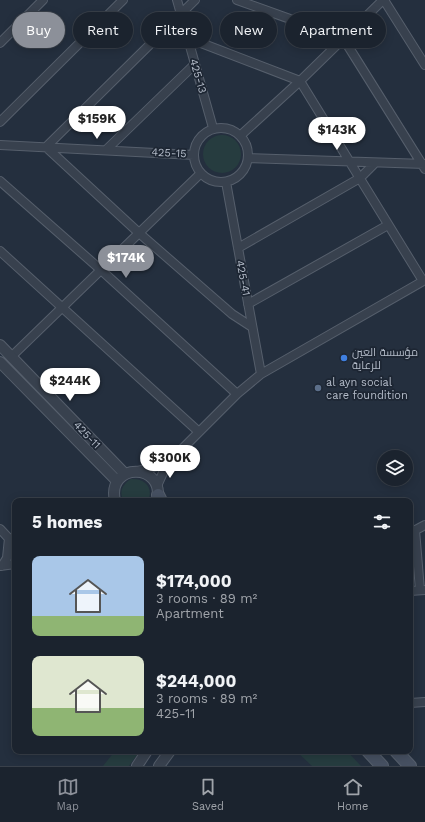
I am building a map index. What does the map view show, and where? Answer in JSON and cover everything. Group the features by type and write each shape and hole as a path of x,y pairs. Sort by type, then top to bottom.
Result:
{"main road":[{"path":"371,754 382,766"},
{"path":"399,754 410,766"}],"street":[{"path":"1,39 43,0"},
{"path":"0,122 123,0"},
{"name":"425-13","path":"177,0 180,12"},
{"path":"183,12 195,0"},
{"path":"237,0 285,17"},
{"path":"370,12 383,0 425,65"},
{"path":"158,496 167,464 237,394 261,374 424,280 388,225 300,81 212,47"},
{"path":"146,48 46,147 139,233 232,314 252,328"},
{"name":"425-13","path":"191,48 213,128"},
{"path":"241,135 300,81 333,48"},
{"path":"349,48 424,166"},
{"path":"106,150 195,64"},
{"path":"223,127 233,130 241,135 247,146 249,158 241,174 226,182 212,180 201,173 196,164 194,155 199,138 213,128 223,127"},
{"name":"425-15","path":"0,145 194,155"},
{"path":"249,158 424,166"},
{"path":"238,248 360,178 375,163"},
{"path":"11,357 201,173"},
{"path":"0,181 101,270 237,394"},
{"name":"425-41","path":"226,182 261,374"},
{"path":"248,304 388,225"},
{"path":"0,251 199,432"},
{"name":"425-11","path":"0,345 121,478"},
{"name":"425-11","path":"0,362 121,478"},
{"path":"113,498 121,478 136,471 167,464"},
{"path":"136,471 149,475 158,496"},
{"path":"413,591 423,590 413,532 425,525"},
{"path":"0,529 12,542"},
{"path":"1,566 7,558 9,538"},
{"path":"1,566 12,564"},
{"path":"413,703 425,702"},
{"path":"137,766 146,754"},
{"path":"159,766 168,754"}],"green space":[{"path":"218,135 226,135 233,138 238,143 241,154 238,165 233,170 226,173 218,173 211,170 206,165 203,158 203,150 206,143 211,138"},
{"path":"131,479 144,482 149,488 149,498 122,498 121,491 126,483"},
{"path":"113,754 138,754 129,766 103,766"},
{"path":"299,754 350,754 361,766 312,766"}],"place":[{"name":"مؤسسة العين للرعاية","path":"344,358"},
{"name":"al ayn social care foundition","path":"318,388"}]}
